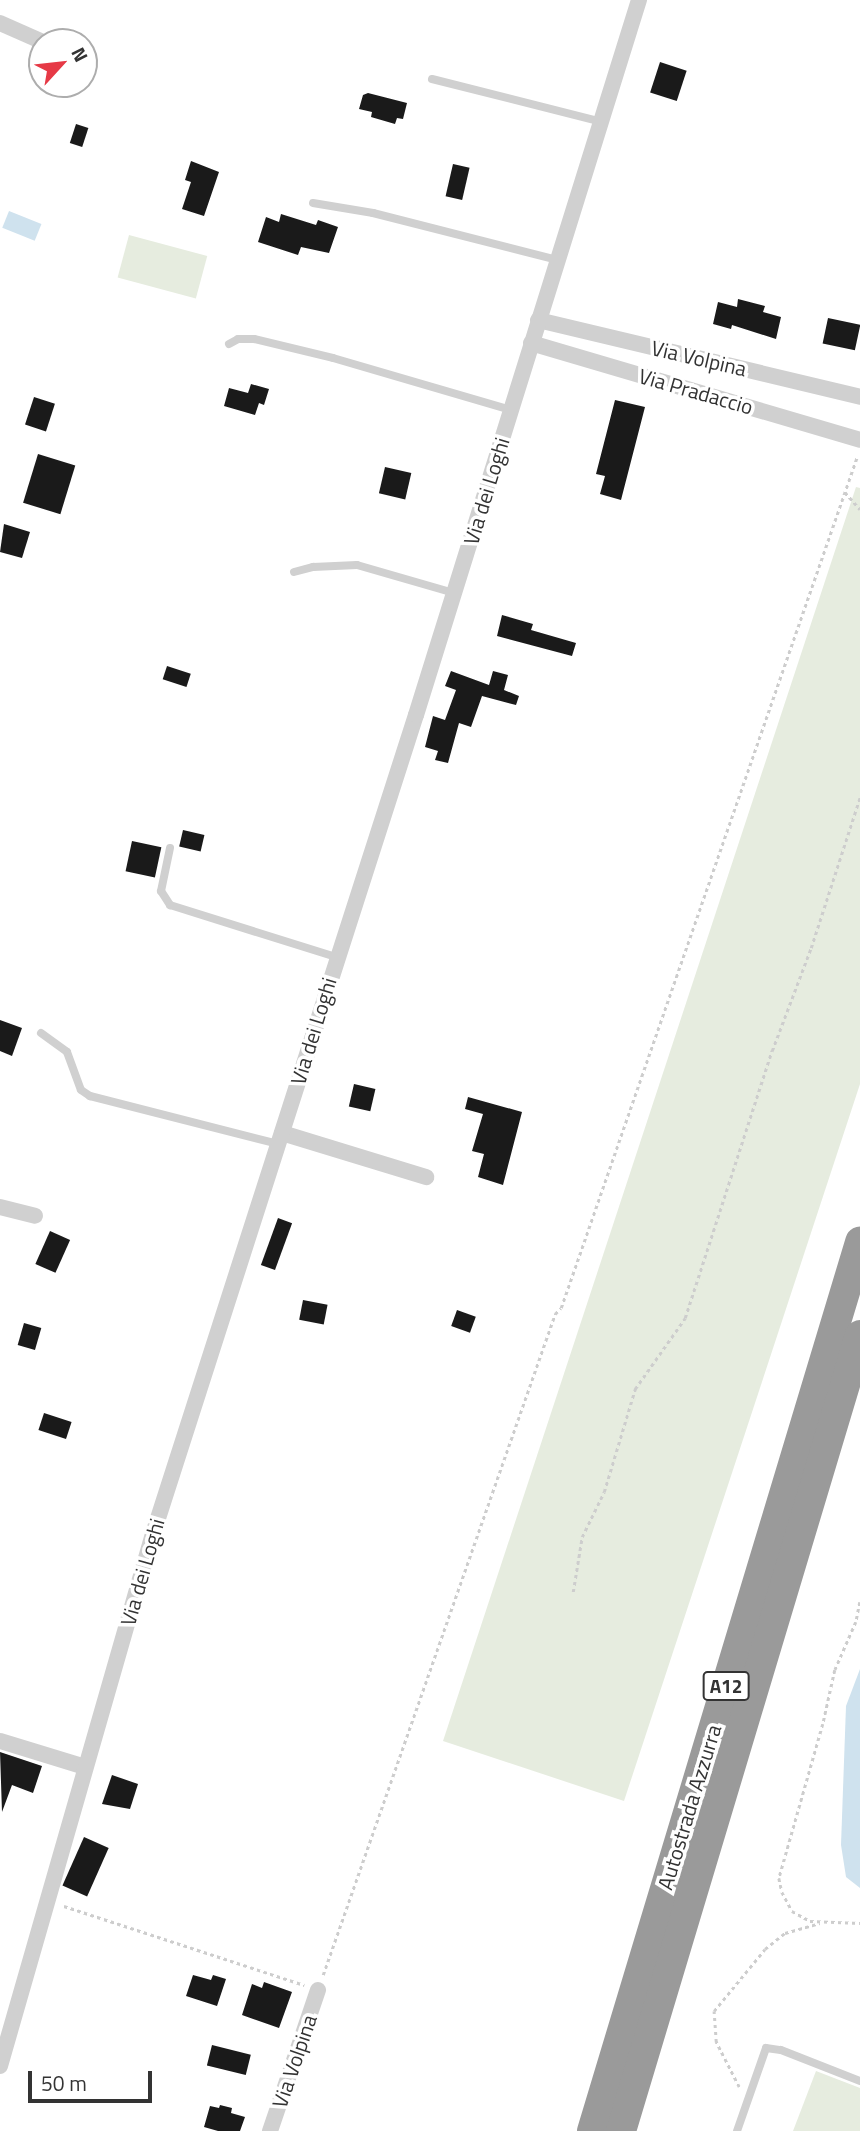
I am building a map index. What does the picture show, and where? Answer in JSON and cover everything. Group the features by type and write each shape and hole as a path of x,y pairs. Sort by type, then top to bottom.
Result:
{"highway":[{"name":"Autostrada Azzurra","path":"592,2131 860,1242"},
{"name":"Autostrada Azzurra","path":"621,2131 860,1335"}],"street":[{"name":"Via dei Loghi","path":"0,2066 153,1534 454,593 639,0"},
{"path":"0,23 28,35"},
{"name":"Via Volpina","path":"538,320 860,397"},
{"name":"Via Pradaccio","path":"531,343 859,447"},
{"path":"280,1138 426,1177"},
{"path":"0,1208 35,1216"},
{"path":"0,1741 85,1767"},
{"name":"Via Volpina","path":"271,2131 318,1990"}],"lane":[{"path":"432,79 602,122"},
{"path":"313,203 373,213 557,260"},
{"path":"229,344 238,339 254,339 333,358 511,410"},
{"path":"295,572 313,567 357,565 454,593"},
{"path":"170,848 161,891 170,905 336,957"},
{"path":"41,1033 67,1052 82,1090 90,1096 280,1138"},
{"path":"737,2131 766,2048 780,2050 860,2081"}],"path":[{"path":"46,1900 318,1990 555,1314 561,1308 859,447"},
{"path":"845,492 860,509"},
{"path":"573,1592 582,1537 604,1492 635,1389 685,1318 772,1051 811,948 860,797"},
{"path":"860,1602 856,1622 835,1670 779,1878 782,1892 792,1911 810,1921 860,1923"},
{"path":"747,2102 716,2042 714,2011 765,1949 785,1933 826,1922"}],"shaded area":[{"path":"129,235 207,256 196,298 118,278"},
{"path":"856,487 860,488 860,1084 624,1801 443,1741"},
{"path":"816,2071 860,2088 860,2131 793,2131"}],"water":[{"path":"9,211 41,224 35,241 2,228"},
{"path":"860,1669 860,1888 846,1877 841,1845 846,1706"}],"building":[{"path":"660,62 687,71 677,101 650,92"},
{"path":"368,93 407,103 403,119 397,118 395,124 371,117 372,112 359,109 363,95"},
{"path":"76,124 88,128 82,147 70,143"},
{"path":"191,161 219,172 204,216 182,209 191,182 185,180"},
{"path":"453,164 470,168 462,200 446,196"},
{"path":"281,214 316,225 318,220 338,227 329,253 301,247 298,255 258,242 266,217 279,222"},
{"path":"738,299 765,306 763,312 781,317 776,339 732,325 731,329 713,324 718,302 737,307"},
{"path":"828,318 860,325 855,350 823,343"},
{"path":"251,384 269,389 264,405 259,403 255,415 224,406 229,388 248,393"},
{"path":"34,397 55,404 46,431 25,425"},
{"path":"615,400 645,407 621,500 600,494 605,476 596,474"},
{"path":"38,454 75,465 60,514 23,503"},
{"path":"385,467 411,473 405,499 379,493"},
{"path":"4,524 30,532 22,558 0,552"},
{"path":"502,615 533,624 531,630 576,643 572,656 497,636"},
{"path":"167,666 191,674 186,687 163,679"},
{"path":"451,671 489,685 493,671 508,675 504,690 519,696 516,705 482,696 471,727 459,723 448,763 435,760 438,751 425,747 433,716 445,720 456,690 445,686"},
{"path":"183,830 204,835 201,852 179,847"},
{"path":"132,841 161,847 155,878 126,871"},
{"path":"0,1020 22,1028 12,1056 0,1051"},
{"path":"354,1084 375,1089 370,1111 349,1106"},
{"path":"468,1097 522,1112 503,1185 478,1177 484,1154 472,1151 483,1114 465,1109"},
{"path":"278,1218 292,1223 275,1270 261,1265"},
{"path":"50,1231 70,1240 55,1273 35,1264"},
{"path":"303,1300 328,1305 324,1324 299,1320"},
{"path":"457,1310 476,1317 470,1333 451,1326"},
{"path":"24,1323 41,1328 35,1350 18,1345"},
{"path":"44,1413 72,1422 66,1439 38,1430"},
{"path":"0,1752 42,1766 33,1793 12,1785 2,1812"},
{"path":"112,1775 138,1784 130,1809 102,1804"},
{"path":"84,1837 109,1848 87,1896 62,1885"},
{"path":"193,1975 211,1980 213,1975 226,1979 217,2006 186,1996"},
{"path":"264,1982 292,1992 279,2028 242,2015 252,1984 262,1988"},
{"path":"212,2045 251,2055 246,2075 207,2065"},
{"path":"220,2105 232,2108 231,2113 245,2117 240,2131 218,2131 204,2127 210,2106 219,2108"}]}
